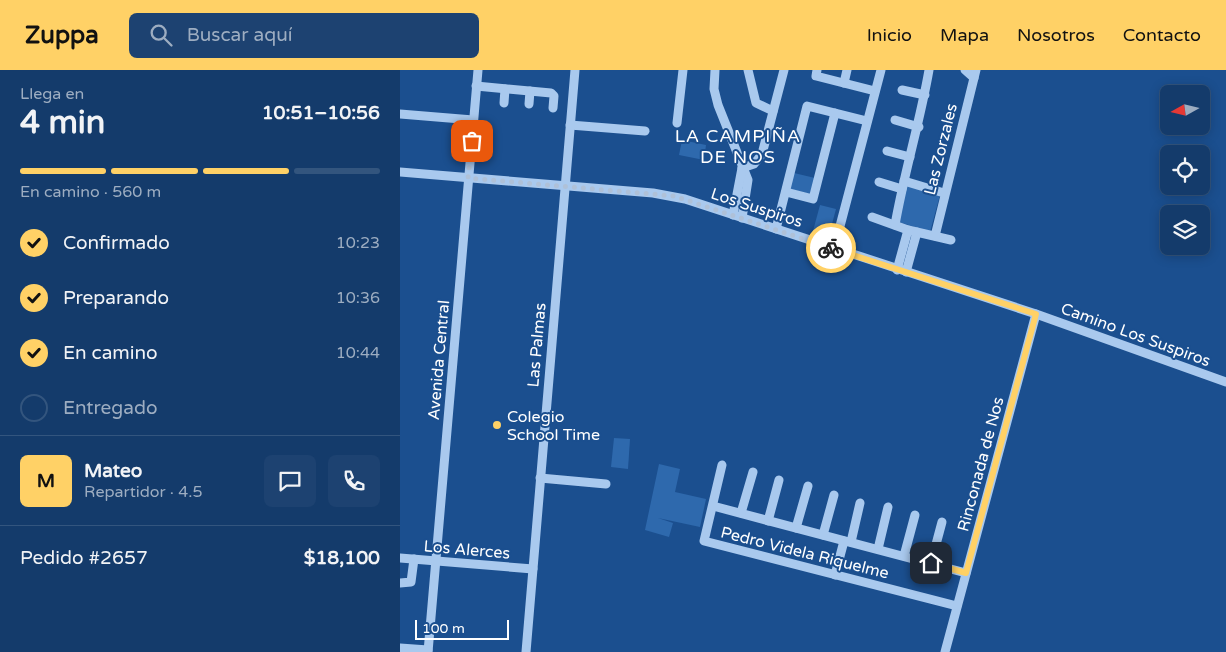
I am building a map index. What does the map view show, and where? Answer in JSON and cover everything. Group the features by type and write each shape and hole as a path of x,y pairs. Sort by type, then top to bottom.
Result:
{"street":[{"name":"Avenida Central","path":"428,651 478,70"},
{"name":"Las Palmas","path":"526,652 575,70"},
{"path":"677,123 683,70"},
{"path":"715,70 716,99 748,185 737,216"},
{"path":"748,70 756,103 773,111"},
{"path":"742,168 760,160 784,70"},
{"path":"844,83 847,70"},
{"path":"834,248 881,70"},
{"path":"895,225 903,185 919,127 929,70"},
{"path":"965,70 975,74"},
{"path":"816,73 875,91"},
{"name":"Las Zorzales","path":"935,236 944,193 975,74"},
{"path":"476,86 553,94 553,108"},
{"path":"504,102 506,89"},
{"path":"902,90 925,95"},
{"path":"529,104 530,91"},
{"path":"776,229 807,106 867,121"},
{"path":"786,192 813,199 835,113"},
{"path":"400,114 474,120"},
{"path":"895,120 919,127"},
{"path":"570,125 645,131"},
{"path":"887,151 910,157"},
{"name":"Los Suspiros","path":"400,172 664,195 737,216 1036,314"},
{"path":"879,182 944,193"},
{"path":"872,217 912,231 951,240"},
{"path":"901,271 912,231"},
{"name":"Camino Los Suspiros","path":"1036,314 1226,382"},
{"name":"Rinconada de Nos","path":"945,652 1036,314"},
{"path":"722,465 713,506 966,573"},
{"path":"742,513 753,472"},
{"path":"540,478 606,484"},
{"path":"768,521 779,480"},
{"path":"796,528 808,486"},
{"path":"823,535 834,495"},
{"path":"835,575 860,503"},
{"name":"Pedro Videla Riquelme","path":"713,506 704,541 957,606"},
{"path":"878,549 888,507"},
{"path":"904,556 915,515"},
{"path":"931,563 942,522"},
{"name":"Los Alerces","path":"400,558 533,569"},
{"path":"400,583 411,582 414,560"},
{"path":"400,648 428,651"}],"shaded area":[{"path":"682,140 706,145 704,160 679,155"},
{"path":"794,173 815,178 810,194 789,189"},
{"path":"906,185 940,195 930,232 899,222"},
{"path":"820,205 836,209 829,235 813,231"},
{"path":"614,438 630,439 628,469 611,467"},
{"path":"659,464 680,469 675,492 706,499 700,527 658,518 673,523 669,537 645,530"}],"way so far":[{"path":"472,141 468,178 674,196 831,248"}],"place":[{"name":"Colegio School Time","path":"497,425"}],"district":[{"name":"LA CAMPIÑA DE NOS","path":"738,146"}],"route":[{"path":"831,248 1036,314 966,573 931,563"}]}
